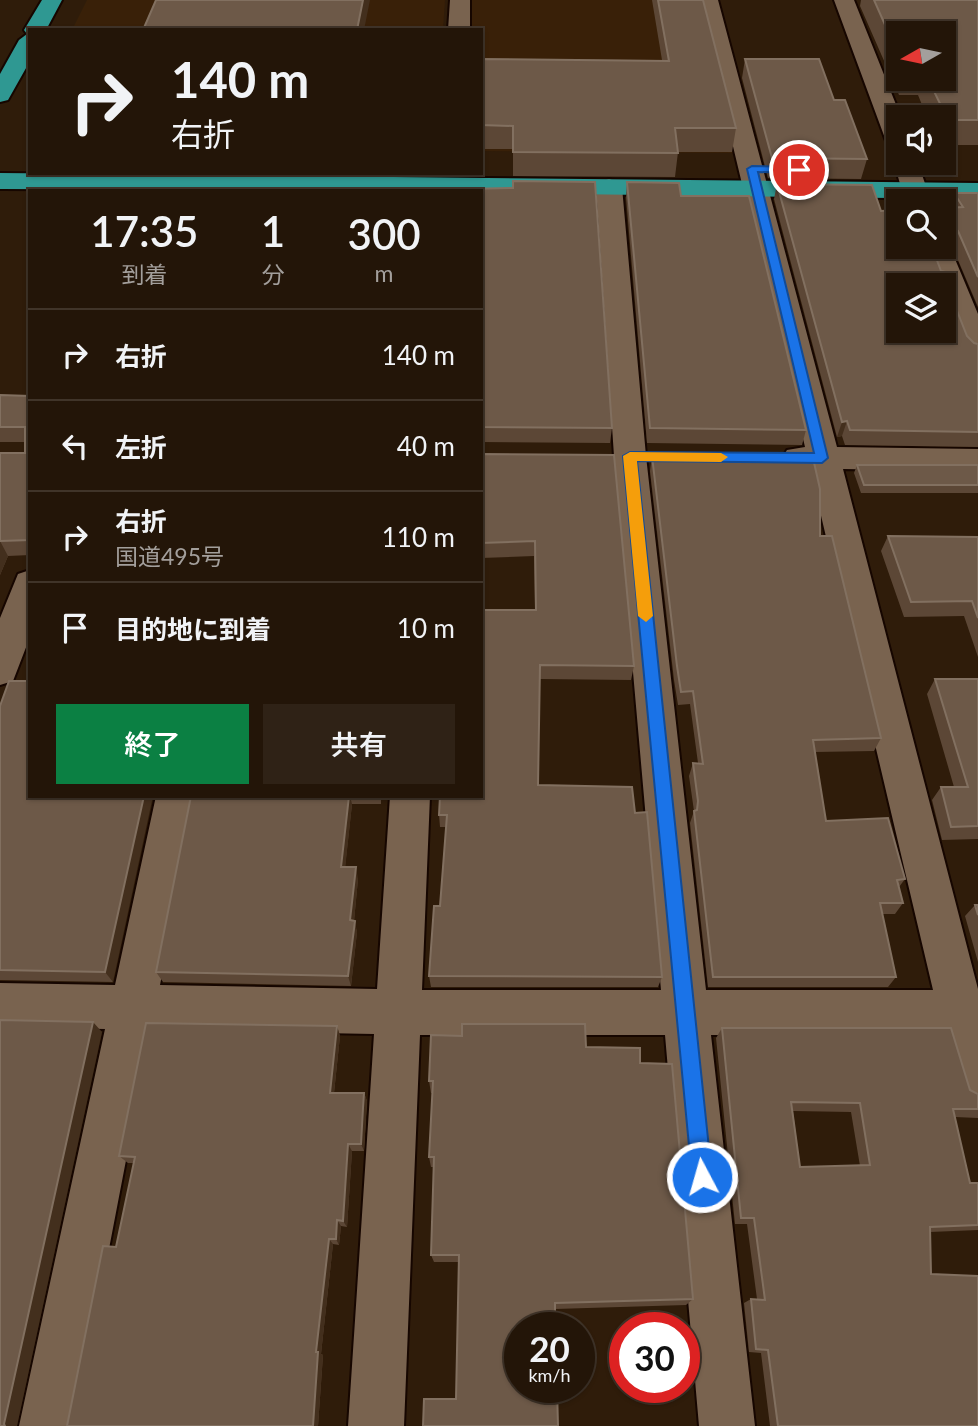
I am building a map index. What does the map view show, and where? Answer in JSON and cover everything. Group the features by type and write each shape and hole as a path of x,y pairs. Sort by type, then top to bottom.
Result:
{"highway":[{"path":"37,28 52,0"},
{"path":"0,96 28,44"},
{"path":"0,162 28,163"},
{"path":"483,170 912,182 978,191"},
{"path":"912,182 978,173"},
{"path":"0,181 165,186 302,187 452,183 609,187 755,179"}],"street":[{"path":"459,28 460,0"},
{"path":"708,0 755,179 822,458 969,1013 978,1081"},
{"path":"844,0 886,110"},
{"path":"609,187 630,456 727,1426"},
{"path":"942,259 978,350"},
{"path":"767,457 978,460"},
{"path":"0,670 28,589"},
{"path":"47,1426 176,798"},
{"path":"376,1426 410,798"},
{"path":"0,1005 397,1012 969,1013"}],"shaded area":[{"path":"87,0 445,0 443,28 73,28"},
{"path":"471,0 697,0 733,153 483,151 483,28 470,28"}],"building":[{"path":"156,0 363,0 357,28 144,28"},
{"path":"658,0 703,0 736,128 675,128 678,153 513,152 513,126 483,125 483,59 669,61"},
{"path":"874,0 978,0 978,120 956,120 956,105 941,105 934,91 956,91 956,21 886,21 886,27"},
{"path":"745,59 819,59 834,100 845,100 867,159 772,158"},
{"path":"513,181 595,182 612,428 483,427 483,189 466,189 513,188"},
{"path":"627,182 679,183 681,196 749,196 806,430 650,428"},
{"path":"777,184 872,185 881,211 886,211 886,259 936,259 941,271 946,272 886,273 886,343 956,343 956,308 967,336 978,344 978,432 850,430 847,421 842,422"},
{"path":"956,193 978,193 978,277 956,229 956,207 963,207"},
{"path":"0,395 28,396 28,540 0,541 0,453 25,453 25,427 0,427"},
{"path":"483,454 614,455 634,666 540,665 538,785 632,787 635,813 647,812 662,977 429,976 434,906 440,906 447,815 439,815 440,798 483,798 483,610 536,610 535,541 483,543"},
{"path":"652,456 813,458 820,489 820,536 832,536 881,738 813,740 826,821 888,818 905,879 897,880 903,903 880,903 896,977 713,977 694,811 697,810 698,801 693,763 703,764 693,691 681,692"},
{"path":"857,465 978,465 978,485 864,485"},
{"path":"888,536 978,537 978,618 972,601 911,602"},
{"path":"935,679 978,679 978,826 951,827 941,787 968,787"},
{"path":"9,681 28,681 28,798 144,798 105,972 0,970 0,706"},
{"path":"191,798 349,798 341,867 356,867 350,920 355,921 348,976 156,972"},
{"path":"0,1020 93,1022 5,1426 0,1426"},
{"path":"146,1023 337,1026 330,1093 364,1093 361,1144 348,1144 343,1221 337,1220 336,1239 329,1239 316,1352 313,1426 67,1426 103,1246 116,1247 135,1157 119,1156"},
{"path":"462,1024 585,1024 586,1047 640,1048 640,1063 672,1064 693,1299 555,1303 555,1312 504,1312 504,1403 557,1403 558,1426 423,1426 424,1399 456,1399 459,1255 431,1255 434,1157 429,1157 433,1081 429,1081 431,1035 462,1036"},
{"path":"722,1028 951,1028 970,1090 978,1094 978,1109 953,1109 970,1183 978,1183 978,1225 930,1227 931,1274 978,1276 978,1426 778,1426 768,1350 756,1349 751,1299 765,1300 754,1218 741,1218","holes":["791,1102 860,1103 870,1165 800,1167"]}],"slow traffic":[{"path":"646,616 630,456 721,457"}],"route":[{"path":"702,1177 630,456 822,458 752,169 799,170"}]}
